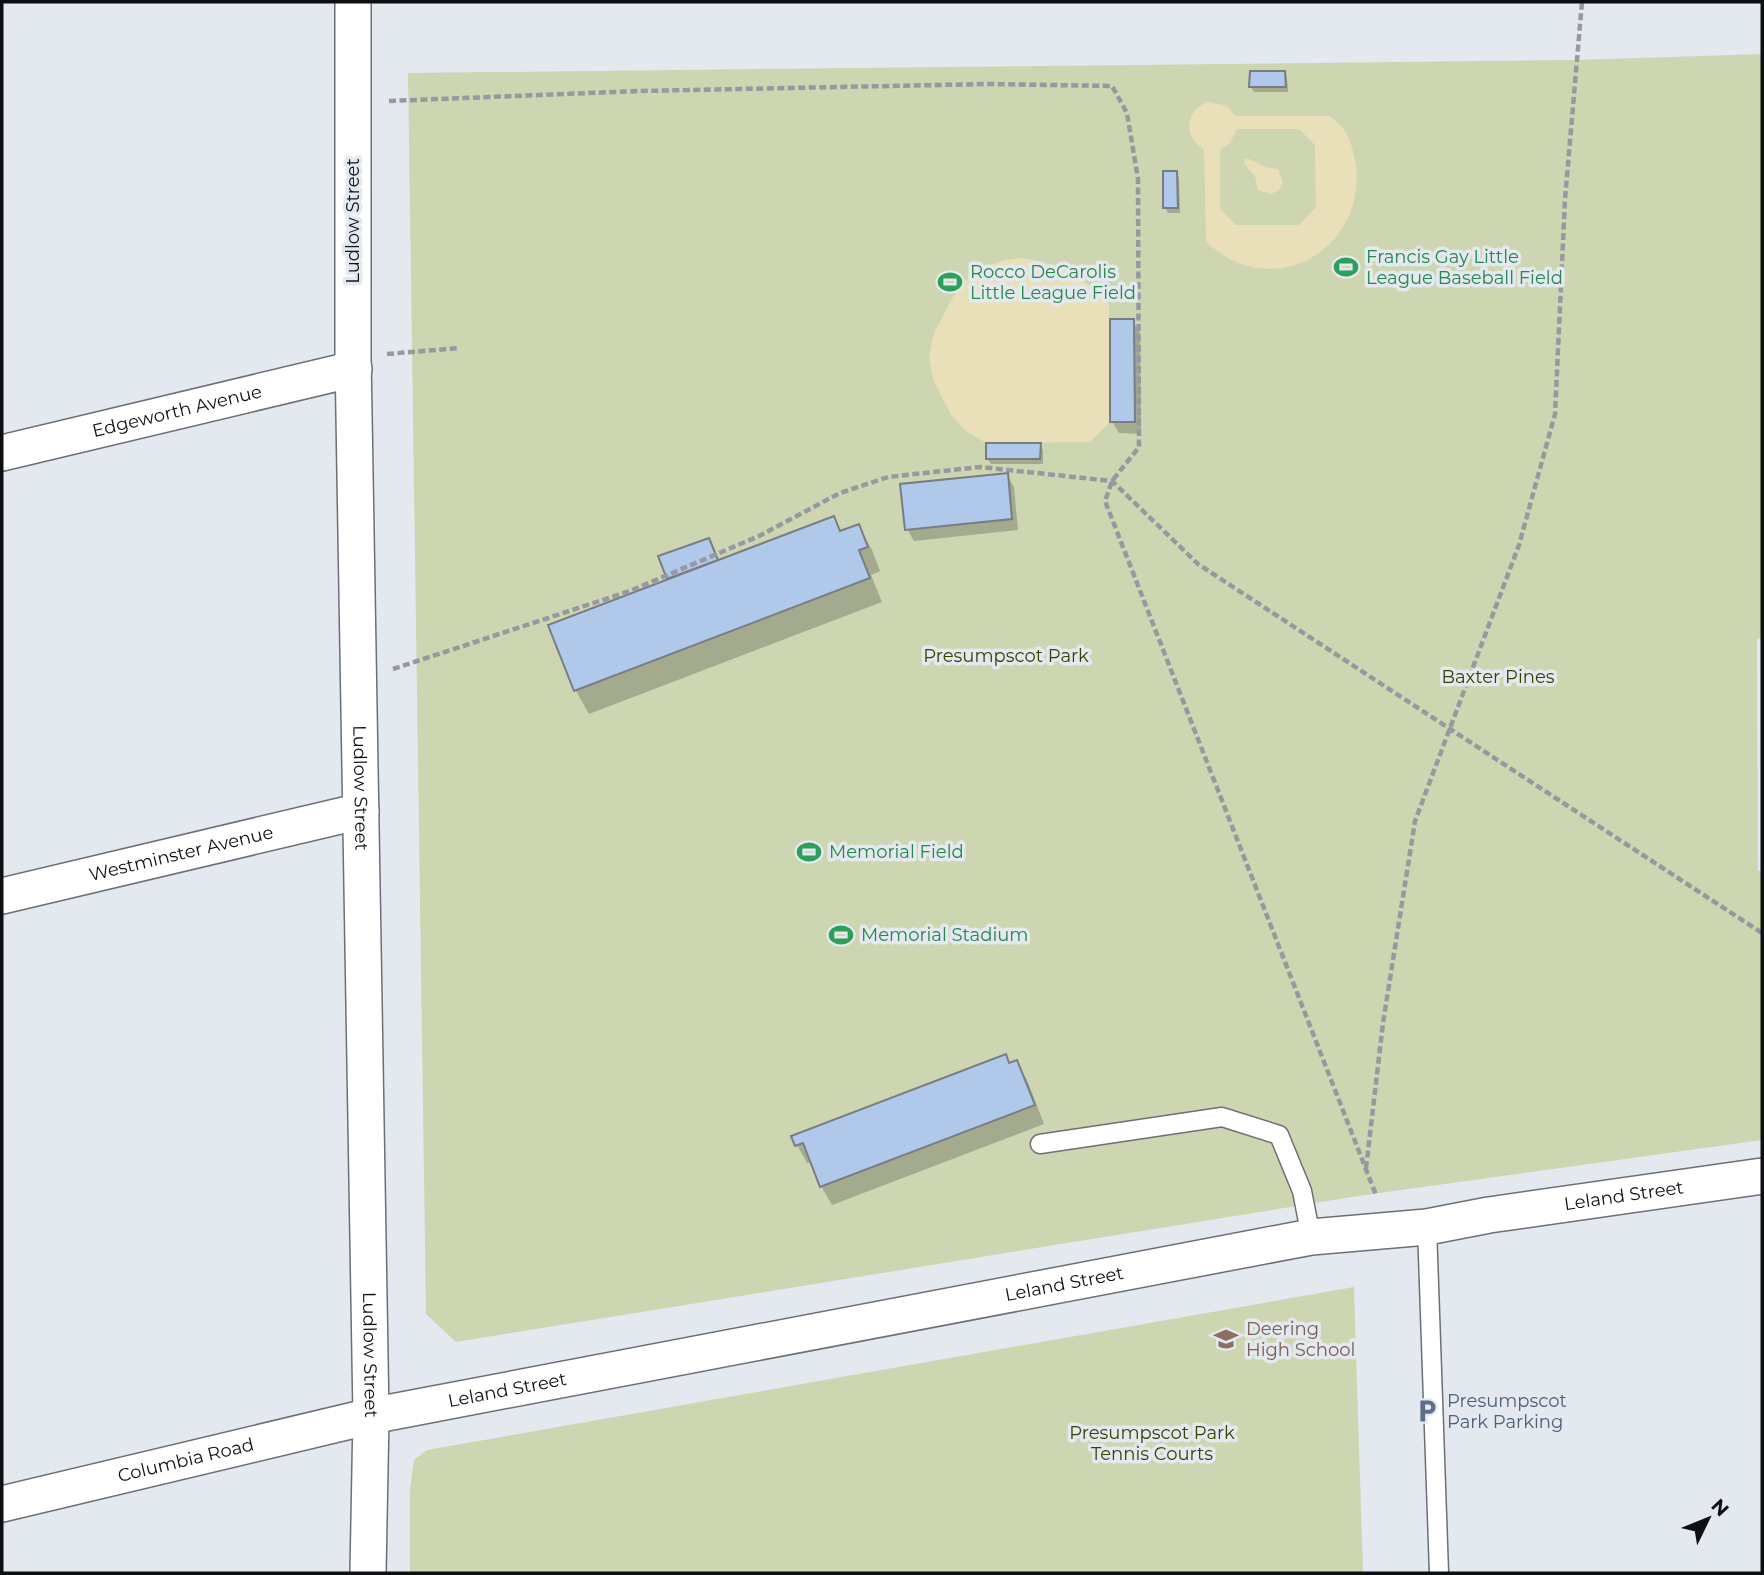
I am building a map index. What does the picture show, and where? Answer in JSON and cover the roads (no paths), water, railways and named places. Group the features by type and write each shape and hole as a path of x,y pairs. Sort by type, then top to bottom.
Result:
{"street":[{"name":"Ludlow Street","path":"353,2 354,362 371,1416 368,1573"},
{"name":"Edgeworth Avenue","path":"2,453 354,362"},
{"name":"Westminster Avenue","path":"2,897 361,811"},
{"name":"Leland Street","path":"371,1416 1311,1237 1427,1227 1489,1215 1762,1176"},
{"name":"Columbia Road","path":"2,1504 371,1416"}],"lane":[{"path":"1040,1144 1222,1117 1279,1135 1302,1191 1311,1237"},
{"path":"1427,1227 1439,1573"}],"place":[{"name":"Francis Gay Little League Baseball Field","path":"1346,267"},
{"name":"Rocco DeCarolis Little League Field","path":"950,282"},
{"name":"Memorial Field","path":"809,852"},
{"name":"Memorial Stadium","path":"841,935"},
{"name":"Deering High School","path":"1226,1339"},
{"name":"Presumpscot Park Parking","path":"1427,1411"}],"park label":[{"name":"Presumpscot Park","path":"1006,656"},
{"name":"Baxter Pines","path":"1498,677"},
{"name":"Presumpscot Park Tennis Courts","path":"1152,1443"}]}
